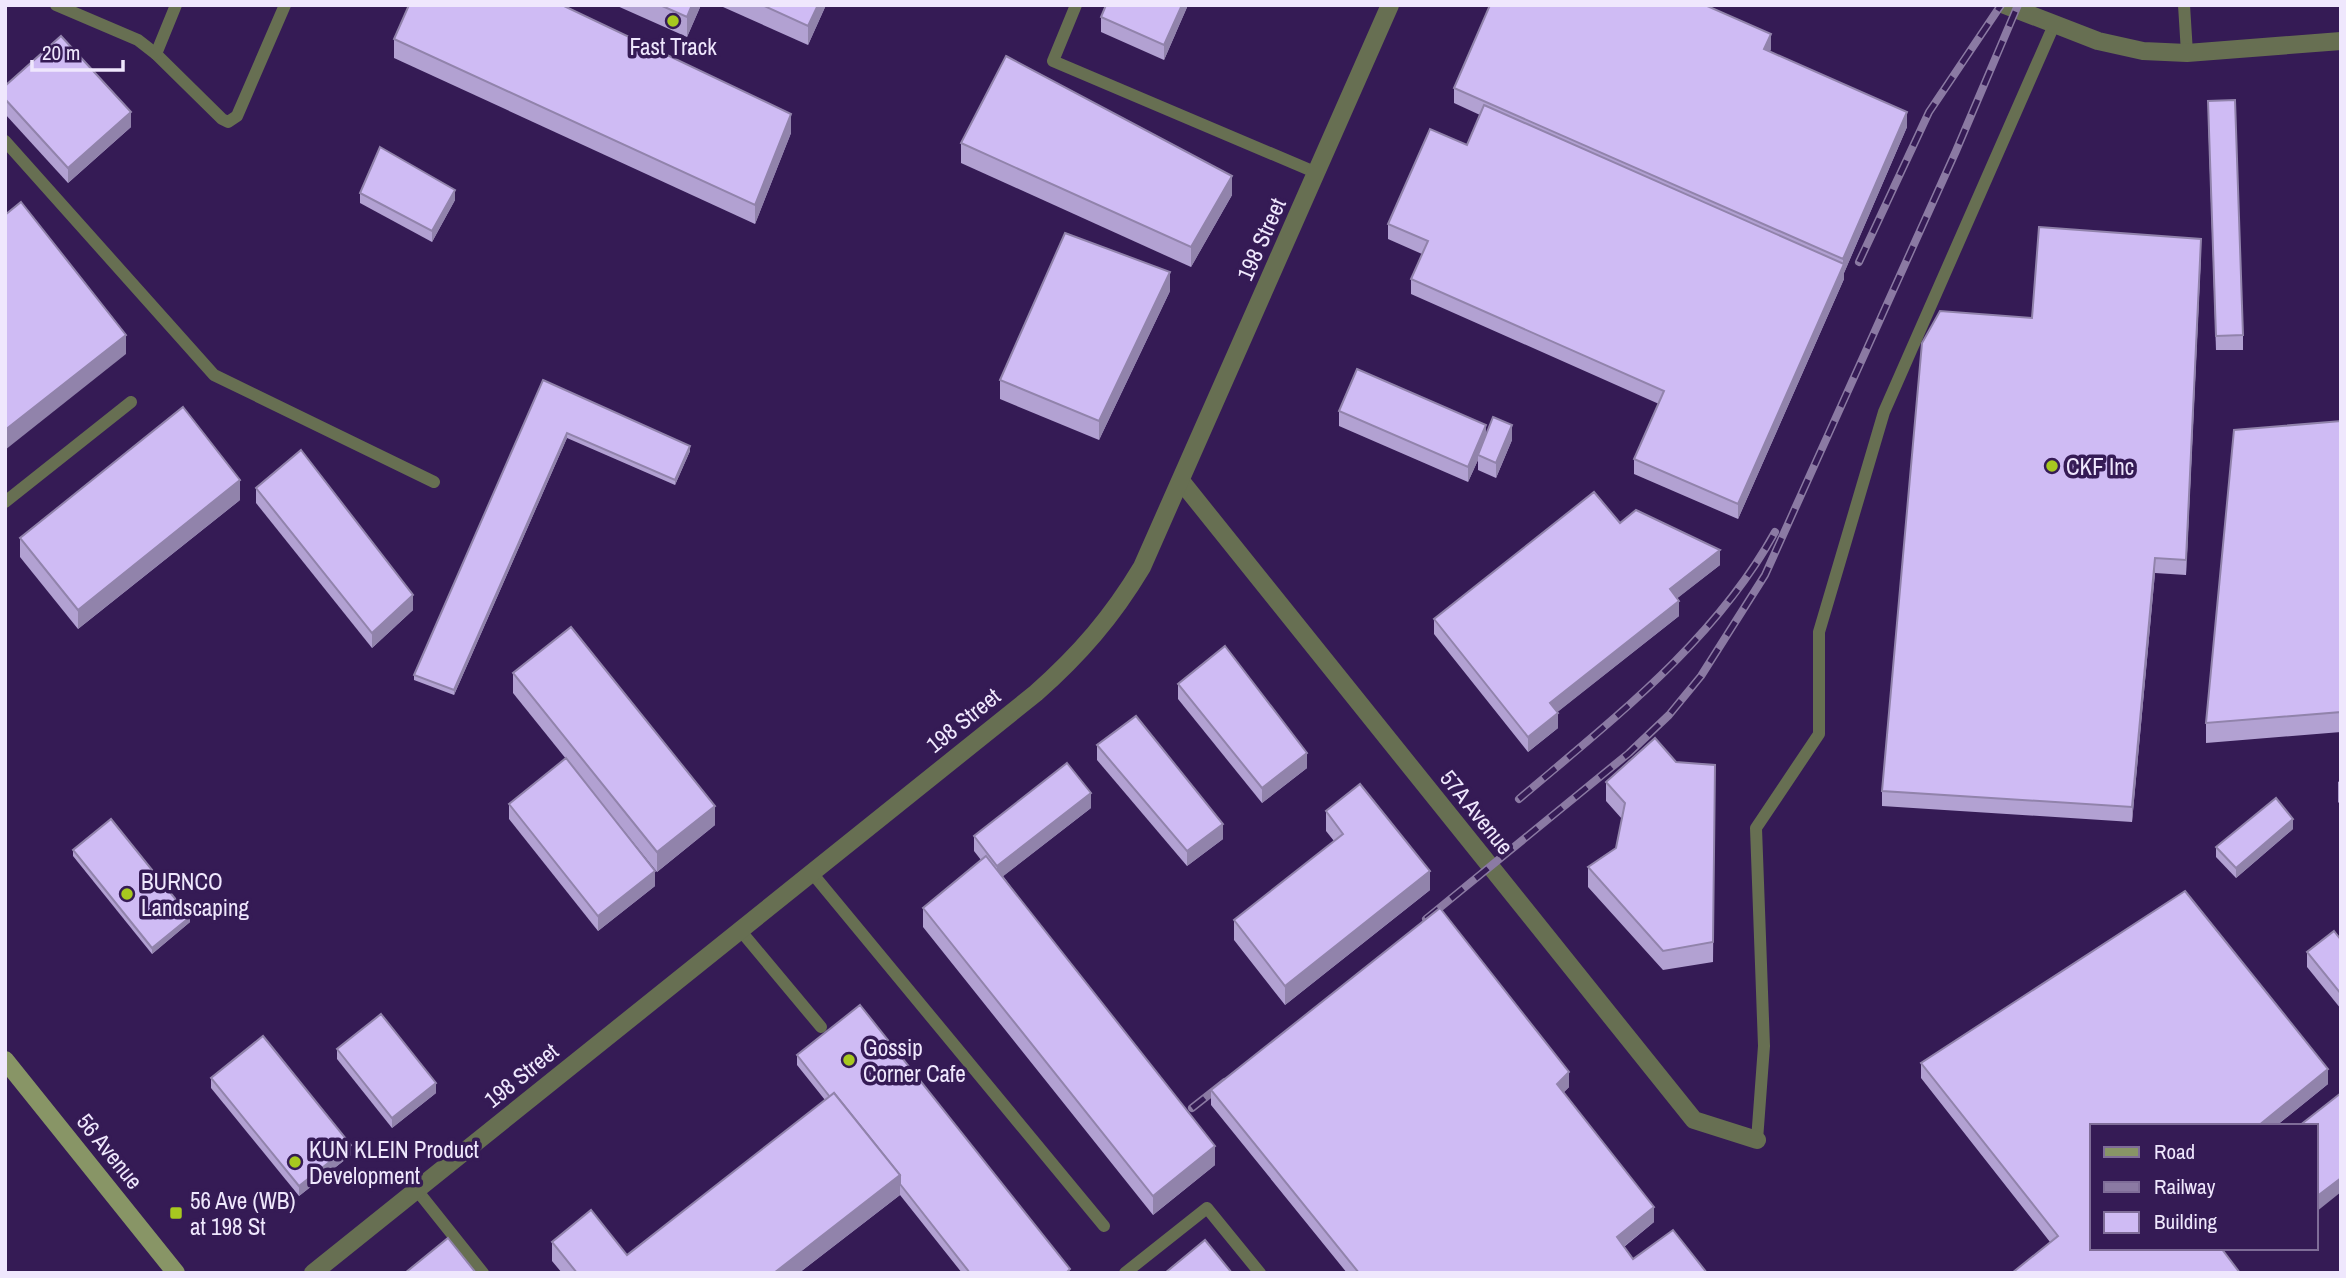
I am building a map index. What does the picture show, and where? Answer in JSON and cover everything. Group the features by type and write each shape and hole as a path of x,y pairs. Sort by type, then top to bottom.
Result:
{"main road":[{"name":"56 Avenue","path":"6,1062 176,1273"}],"street":[{"name":"198 Street","path":"313,1273 1036,693 1093,639 1122,601 1142,567 1390,5"},
{"path":"2005,5 2098,41 2143,51 2187,53 2341,41"},
{"name":"57A Avenue","path":"1181,481 1694,1120 1757,1140"}],"lane":[{"path":"156,54 176,5"},
{"path":"65,7 138,40 156,54 222,120 228,122 237,116 285,5"},
{"path":"1076,5 1053,61 1317,173"},
{"path":"2184,5 2187,53"},
{"path":"1757,1140 1764,1046 1756,828 1819,734 1819,632 1884,412 2054,25"},
{"path":"5,141 214,375 434,482"},
{"path":"5,502 131,402"},
{"path":"812,873 1104,1226"},
{"path":"740,930 821,1027"},
{"path":"416,1189 483,1273"},
{"path":"1125,1273 1207,1208 1260,1273"}],"building":[{"path":"409,5 562,5 791,114 755,205 394,39"},
{"path":"660,5 692,5 687,17"},
{"path":"762,5 818,5 808,26"},
{"path":"1106,5 1182,5 1164,45 1101,17"},
{"path":"1490,5 1705,5 1771,34 1764,49 1907,112 1843,259 1454,88"},
{"path":"61,36 131,112 68,168 5,99 5,86"},
{"path":"1006,56 1232,176 1191,247 961,143"},
{"path":"2235,100 2243,335 2216,336 2208,101"},
{"path":"1484,105 1844,264 1738,504 1634,459 1664,391 1411,279 1428,241 1388,224 1430,129 1467,145"},
{"path":"380,147 455,190 432,231 360,193"},
{"path":"21,202 126,335 5,430 5,215"},
{"name":"CKF Inc","path":"2039,227 2201,239 2186,560 2155,558 2132,807 1882,791 1922,343 1940,311 2032,318"},
{"path":"1065,233 1170,272 1099,421 1000,380"},
{"path":"1357,369 1486,425 1468,467 1339,411"},
{"path":"543,380 690,446 675,480 567,433 454,690 414,675"},
{"path":"183,407 240,480 78,610 20,538"},
{"path":"1493,417 1512,425 1496,463 1478,455"},
{"path":"2341,421 2341,712 2206,723 2234,430"},
{"path":"301,450 413,595 372,633 256,488"},
{"path":"1594,492 1620,523 1636,510 1720,550 1670,589 1679,601 1550,703 1558,713 1528,737 1434,619"},
{"path":"571,627 715,806 657,852 513,673"},
{"path":"1225,646 1307,753 1262,788 1178,684"},
{"path":"1136,716 1223,824 1187,851 1097,745"},
{"path":"1655,738 1676,762 1715,765 1713,942 1663,951 1588,867 1616,848 1625,803 1606,782"},
{"path":"566,758 655,871 598,916 509,804"},
{"path":"1067,763 1091,793 997,866 974,836"},
{"path":"1360,784 1430,871 1285,986 1234,920 1343,834 1326,811"},
{"path":"2276,798 2293,819 2236,868 2216,847"},
{"path":"111,819 190,917 152,948 73,850"},
{"path":"986,856 1215,1146 1153,1196 923,908"},
{"path":"2185,891 2328,1069 2260,1124 2090,1124 2090,1250 2223,1250 2240,1273 2012,1273 2058,1236 1921,1063"},
{"path":"1440,908 1569,1072 1557,1084 1654,1207 1617,1237 1633,1259 1673,1230 1707,1273 1359,1273 1211,1090"},
{"path":"2334,931 2341,940 2341,994 2307,952"},
{"path":"860,1005 1070,1269 1066,1273 970,1273 900,1184 900,1175 834,1093 830,1097 797,1055"},
{"path":"381,1014 436,1083 392,1118 337,1049"},
{"path":"263,1036 351,1145 299,1186 211,1078"},
{"path":"834,1093 900,1175 774,1273 577,1273 552,1242 591,1210 627,1255"},
{"path":"2341,1093 2341,1178 2318,1195 2318,1124 2302,1124"},
{"path":"448,1238 476,1273 405,1273"},
{"path":"1205,1240 1232,1273 1165,1273"}],"railway":[{"path":"1859,262 1929,112 2001,5"},
{"path":"1426,919 1629,753 1669,715 1701,676 1765,575 1956,151 2018,5"},
{"path":"1519,799 1625,709 1692,644 1751,572 1775,532"},
{"path":"1192,1108 1225,1082"}],"place":[{"name":"Fast Track","path":"673,21"},
{"name":"CKF Inc","path":"2052,466"},
{"name":"BURNCO Landscaping","path":"127,894"},
{"name":"Gossip Corner Cafe","path":"849,1060"},
{"name":"KUN KLEIN Product Development","path":"295,1162"},
{"name":"56 Ave (WB) at 198 St","path":"176,1213"}]}
